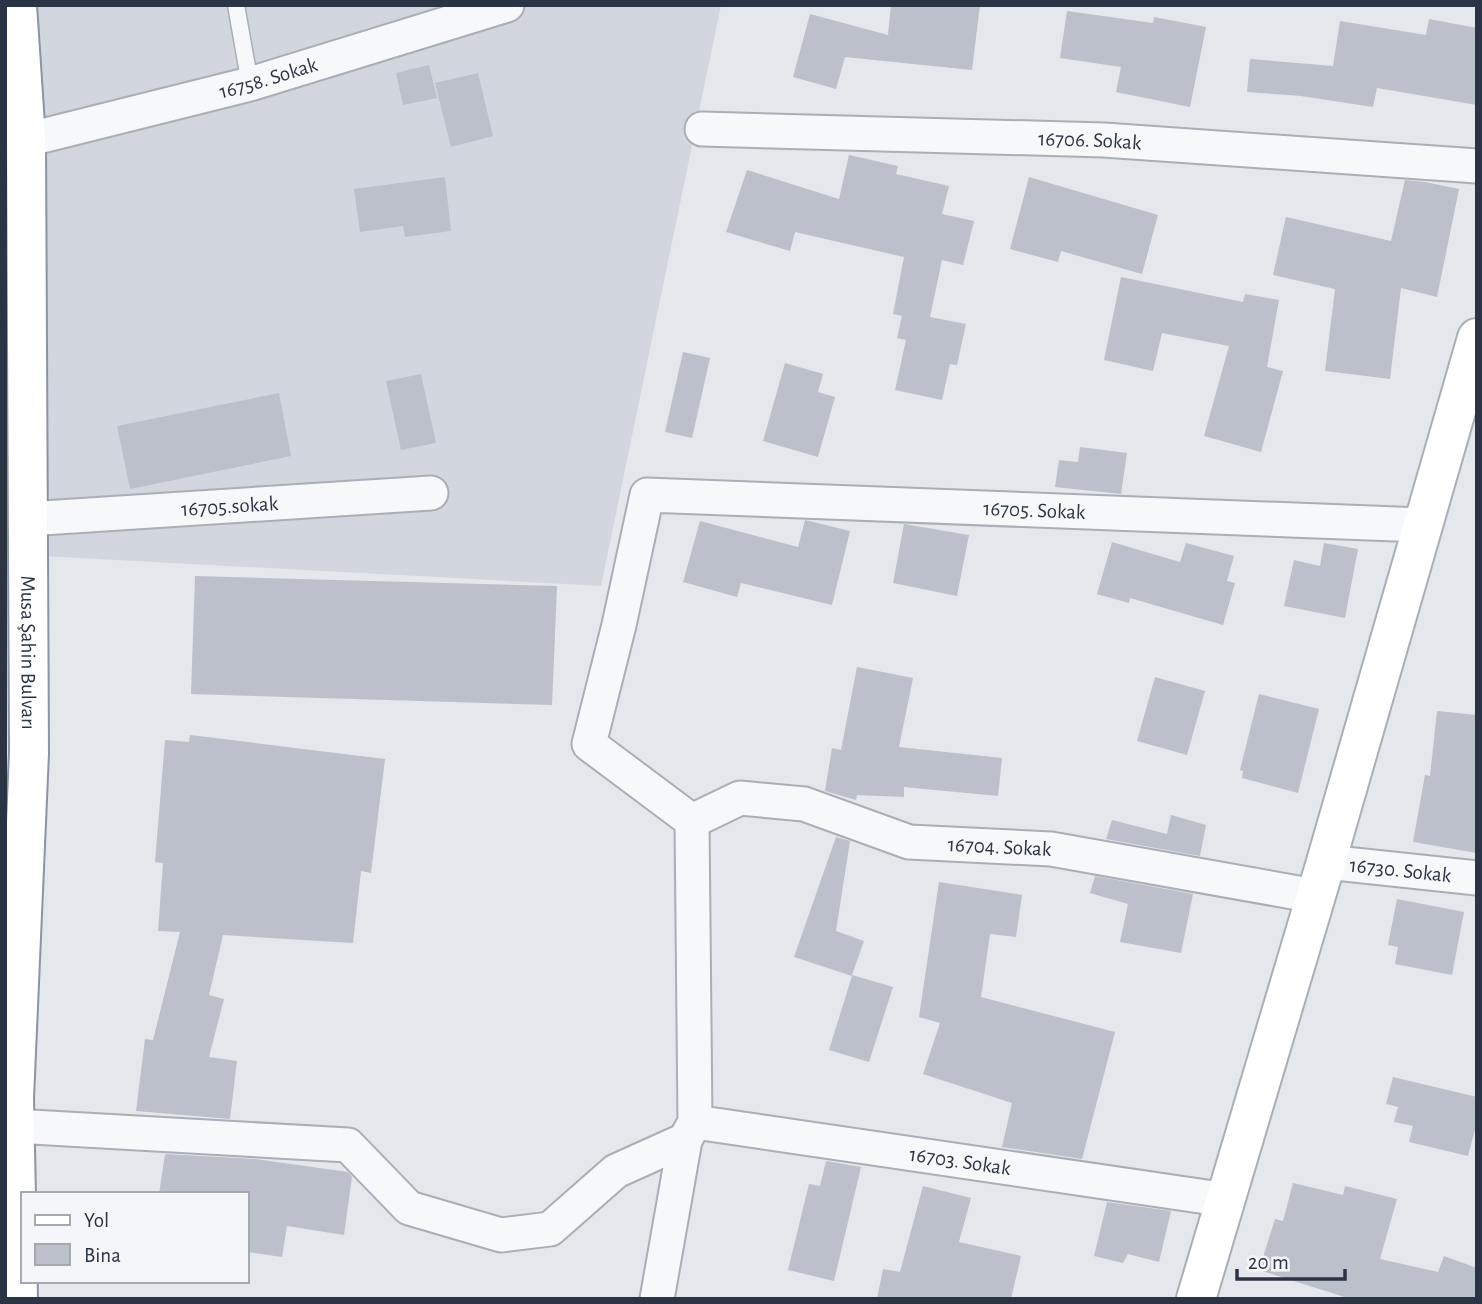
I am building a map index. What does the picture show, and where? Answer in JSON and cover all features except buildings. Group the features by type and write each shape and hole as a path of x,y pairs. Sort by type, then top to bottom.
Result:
{"main road":[{"name":"Musa Şahin Bulvarı","path":"17,5 26,140 29,753 14,1126 18,1299"},
{"path":"1196,1299 1321,879 1477,338"}],"street":[{"name":"16758. Sokak","path":"26,140 250,84 507,5"},
{"name":"16706. Sokak","path":"702,129 1104,140 1477,166"},
{"name":"16705.sokak","path":"27,519 431,493"},
{"name":"16705. Sokak","path":"692,821 589,744 619,625 647,495 1422,525"},
{"name":"16704. Sokak","path":"692,821 740,798 804,804 909,842 1051,849 1321,879"},
{"path":"656,1299 690,1131 692,821"},
{"name":"16730. Sokak","path":"1321,879 1477,878"},
{"path":"14,1126 348,1145 409,1208 501,1235 550,1229 616,1171 690,1131"},
{"name":"16703. Sokak","path":"690,1131 1227,1200"}],"lane":[{"path":"236,5 250,84"}],"shaded area":[{"path":"7,5 721,5 601,586 5,554"}]}
